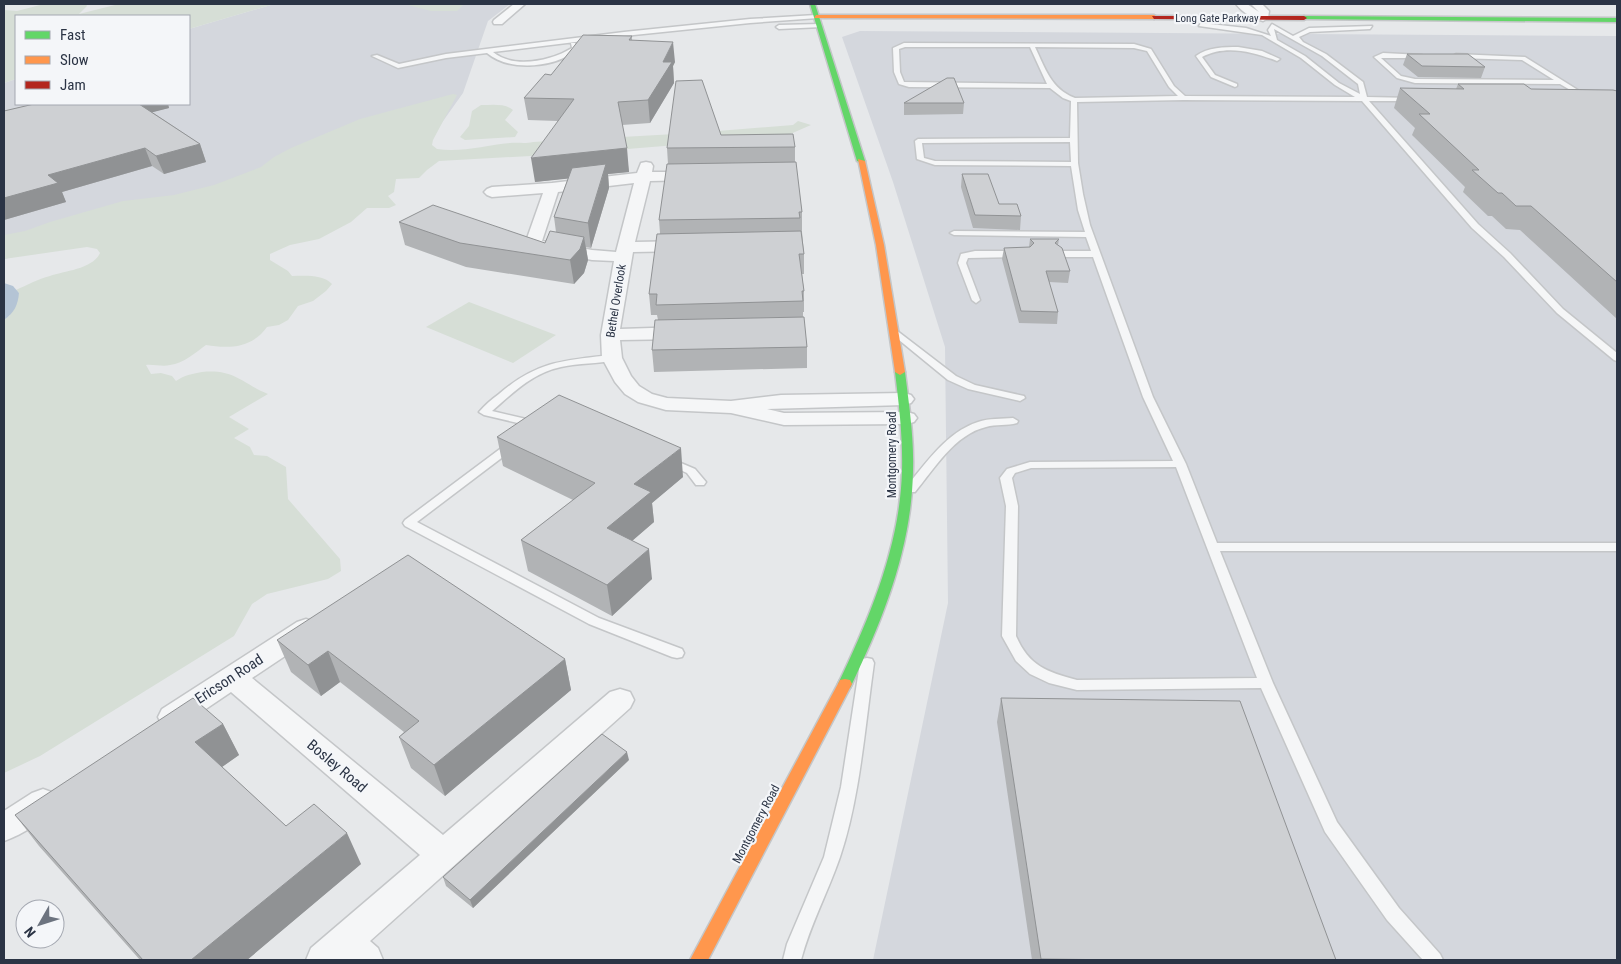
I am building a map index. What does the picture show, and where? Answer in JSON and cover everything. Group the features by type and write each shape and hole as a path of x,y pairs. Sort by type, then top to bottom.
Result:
{"street":[{"path":"498,22 520,4"},
{"name":"Montgomery Road","path":"699,960 835,705 872,623 892,568 902,527 907,494 905,409 884,266 866,180 842,94 812,4"},
{"path":"1241,4 1263,22"},
{"path":"1256,4 1264,11 1263,22"},
{"name":"Long Gate Parkway","path":"818,22 1008,16 1232,22 1615,21"},
{"name":"Long Gate Parkway","path":"1313,22 1370,27 1615,21"},
{"name":"Long Gate Parkway","path":"818,22 872,26 1201,25 1232,22"},
{"path":"1232,22 1313,22"},
{"path":"853,30 872,26"},
{"path":"842,94 854,91"},
{"path":"492,192 552,188 645,171 712,176"},
{"name":"Bethel Overlook","path":"645,171 624,252 610,335 612,358 622,378 632,390 645,398 666,404 731,407 784,419 905,409"},
{"path":"552,188 526,242 592,255 704,246"},
{"path":"610,335 699,333"},
{"name":"Ericson Road","path":"150,731 330,613"},
{"name":"Bosley Road","path":"232,678 443,855"},
{"path":"345,954 443,855 620,700"},
{"path":"4,827 61,790"}],"lane":[{"path":"375,56 398,66 446,56 489,50 690,27 818,22"},
{"path":"774,27 818,22"},
{"path":"1263,22 1271,30 1275,39"},
{"path":"1263,22 1324,55 1360,83 1364,99"},
{"path":"1201,25 1257,32 1275,39 1303,57 1337,84 1364,99 1475,226 1507,255 1560,311 1617,358"},
{"path":"690,27 747,28"},
{"path":"1301,43 1296,36 1309,30 1370,27"},
{"path":"489,50 496,58 510,62 538,62 570,53 575,49 571,40"},
{"path":"1051,86 909,85 901,83 897,72 896,48 904,45 1142,48 1149,50 1172,87 1182,98"},
{"path":"1032,46 1051,86 1057,94 1074,100 1182,98 1414,99"},
{"path":"1235,85 1213,76 1199,56 1205,51 1248,50 1269,53 1277,59"},
{"path":"1429,56 1382,55 1377,57 1399,76 1408,80 1563,82"},
{"path":"1448,56 1508,56 1523,58 1592,101 1578,100"},
{"path":"1450,82 1458,88"},
{"path":"1074,100 1072,140 1080,204 1090,236 1148,397 1180,464 1266,683 1331,827 1393,914 1434,960"},
{"path":"1072,140 918,141 921,159 935,162 1075,164"},
{"path":"954,233 1090,236"},
{"path":"976,300 962,263 964,256 975,254 1027,254"},
{"path":"1059,254 1097,254"},
{"path":"894,330 952,378 972,387 1020,398"},
{"path":"612,358 551,366 532,374 484,412 542,424 409,523 594,621 677,653"},
{"path":"907,494 954,439 966,431 983,424 1014,421"},
{"path":"655,454 691,471 700,482"},
{"path":"1180,464 1030,465 1011,471 1006,478 1012,506 1009,636 1014,651 1025,664 1051,679 1077,685 1266,683"},
{"path":"1212,547 1617,547"},
{"path":"792,960 796,944 832,857 849,787 872,623"}],"shaded area":[{"path":"44,4 86,4 87,6 79,14 119,4 274,4 190,29 190,15 15,15 15,79 4,83 4,10 17,11"},
{"path":"274,4 510,4 488,21 463,93 406,173 4,259 4,83 15,79 15,105 190,105 190,29"},
{"path":"404,4 464,4 457,11 431,11"},
{"path":"860,31 1617,36 1617,960 873,960 948,603 945,347 893,182 842,37"},
{"path":"453,94 457,95 433,140 432,145 437,149 455,150 513,143 693,133 793,125 798,121 811,125 788,135 774,137 567,154 439,161 419,178 396,179 394,192 388,196 396,205 389,208 367,208 351,222 319,239 290,245 270,254 270,260 288,271 292,276 318,277 332,284 313,301 298,306 288,320 279,325 267,327 261,334 247,343 231,347 206,345 175,364 164,366 146,365 151,374 161,373 172,376 176,381 182,377 202,372 222,373 237,378 268,394 229,417 249,429 234,438 250,447 254,455 267,456 286,467 288,499 340,559 341,571 328,579 267,594 252,604 234,636 40,756 4,773 4,320 10,315 19,293 16,290 41,279 85,266 91,263 100,253 97,249 87,247 4,259 4,235 25,231 123,201 174,195 214,185 261,167 291,148 360,119"},
{"path":"481,105 502,105 513,110 505,120 518,132 515,137 465,140 460,137 469,126 472,111"},
{"path":"469,302 556,335 513,363 426,327"}],"water":[{"path":"4,283 13,286 19,293 15,308 4,320"}],"building":[{"path":"583,35 632,36 629,40 673,42 663,62 672,62 648,100 618,102 627,148 531,158 574,99 524,98 545,74 551,75"},
{"path":"1407,54 1468,54 1485,67 1422,66"},
{"path":"947,78 954,78 964,103 904,103"},
{"path":"702,80 721,135 793,134 795,147 667,148 676,81"},
{"path":"1458,84 1524,84 1531,89 1617,91 1617,282 1531,206 1516,206 1472,170 1479,170 1419,114 1430,114 1400,88 1464,89"},
{"path":"30,105 141,105 200,144 156,156 145,148 48,175 58,183 4,198 4,111"},
{"path":"796,162 802,212 799,212 800,218 659,220 667,164"},
{"path":"606,164 588,223 554,217 572,168"},
{"path":"962,174 988,174 999,204 1017,204 1021,216 975,215"},
{"path":"433,205 545,243 550,231 584,237 580,249 570,260 460,243 399,222"},
{"path":"801,231 804,254 799,254 804,291 802,291 803,301 656,305 657,294 649,294 657,234"},
{"path":"1030,239 1059,239 1055,243 1062,248 1070,271 1046,271 1058,312 1021,311 1004,248 1030,247 1034,243"},
{"path":"804,317 807,347 652,350 655,320"},
{"path":"559,395 681,448 634,484 651,492 607,528 649,549 607,585 521,540 595,483 497,437"},
{"path":"408,555 565,659 434,765 399,737 419,721 328,651 308,665 277,640"},
{"path":"193,698 223,724 195,742 286,826 314,804 347,833 191,960 143,960 15,815"},
{"path":"1001,698 1240,701 1336,960 1041,959"},
{"path":"602,734 627,752 470,900 443,877"}],"traffic: fast":[{"path":"812,4 861,161"},
{"path":"1304,18 1617,20"},
{"path":"1610,20 1617,20"},
{"path":"845,684 867,637 885,588 893,563 904,512 908,458 900,372"}],"traffic: slow":[{"path":"816,17 1154,17"},
{"path":"861,161 880,245 900,372"},
{"path":"699,960 845,684"}],"traffic: jam":[{"path":"1154,17 1304,18"}]}
